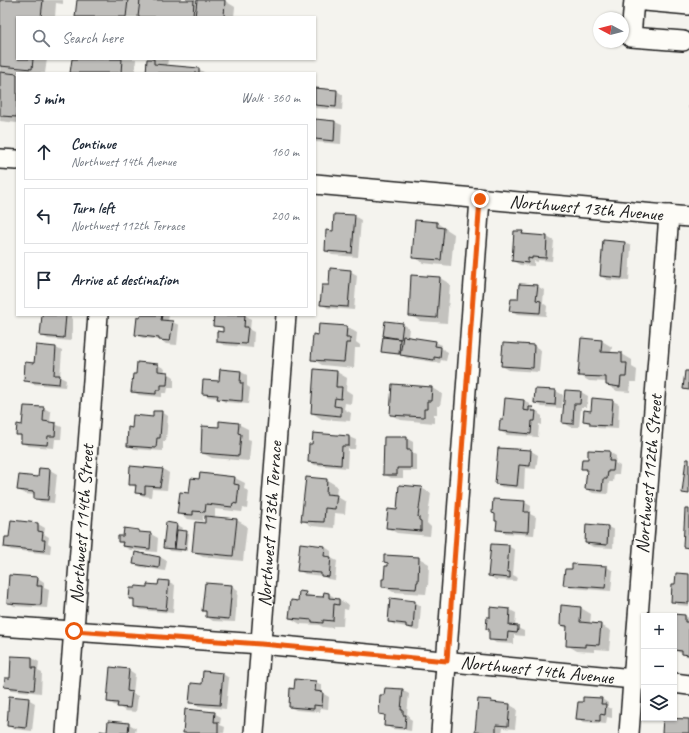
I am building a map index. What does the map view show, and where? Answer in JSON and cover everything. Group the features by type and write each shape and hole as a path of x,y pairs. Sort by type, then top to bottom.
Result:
{"street":[{"path":"683,41 631,38 634,0 689,5"},
{"path":"0,159 16,160"},
{"name":"Northwest 13th Avenue","path":"316,184 689,217"},
{"path":"441,733 480,199"},
{"name":"Northwest 112th Street","path":"628,733 638,680 669,215"},
{"name":"Northwest 114th Street","path":"66,733 98,316"},
{"name":"Northwest 113th Terrace","path":"254,733 286,316"},
{"name":"Northwest 14th Avenue","path":"0,626 261,644 638,680"},
{"path":"677,683 689,685"}],"building":[{"path":"0,0 43,0 41,16 16,16 16,60 33,60 32,69 0,66"},
{"path":"77,0 128,0 126,16 75,16"},
{"path":"140,0 194,0 193,16 138,16"},
{"path":"197,0 225,0 224,16 195,16"},
{"path":"72,60 122,60 121,72 70,72"},
{"path":"147,60 154,60 154,64 199,68 199,72 146,72"},
{"path":"0,72 16,74 16,117 0,116"},
{"path":"316,88 337,90 336,107 316,105"},
{"path":"316,119 335,121 334,141 316,139"},
{"path":"334,214 355,215 352,253 325,251 326,230 333,231"},
{"path":"415,220 437,222 437,227 444,228 441,260 412,258"},
{"path":"514,231 523,231 522,234 547,236 546,258 528,258 528,263 512,261"},
{"path":"603,240 625,242 622,278 600,276"},
{"path":"330,268 351,270 348,307 320,305 322,285 329,285"},
{"path":"411,275 440,277 437,318 409,316"},
{"path":"519,284 538,285 536,300 541,301 540,313 509,311 511,299 518,299"},
{"path":"42,316 66,316 64,338 40,336"},
{"path":"141,316 162,316 161,320 173,321 170,341 135,335 137,317 140,318"},
{"path":"214,316 245,316 244,327 248,327 246,344 217,342 217,331 223,332 223,327 213,326"},
{"path":"385,321 403,323 401,339 383,336"},
{"path":"319,324 347,326 346,338 350,338 350,343 346,343 344,362 311,360 313,334 318,335"},
{"path":"403,336 436,341 435,346 441,347 440,358 434,357 434,360 400,355"},
{"path":"383,337 400,339 399,354 381,352"},
{"path":"581,338 602,340 601,352 622,353 622,363 627,363 626,377 621,377 620,387 606,385 606,377 578,376"},
{"path":"503,343 534,345 533,368 501,366"},
{"path":"36,345 56,347 54,375 60,375 59,384 24,381 25,362 34,363"},
{"path":"137,362 158,364 158,371 168,372 167,385 161,385 161,390 156,390 156,394 131,392 133,374 136,374"},
{"path":"220,369 241,371 240,383 243,383 242,401 217,399 218,395 202,394 203,380 219,381"},
{"path":"314,369 337,371 336,387 342,387 341,399 335,398 334,406 341,407 341,416 311,413"},
{"path":"685,371 689,371 689,390 683,389"},
{"path":"392,384 432,387 431,401 427,401 427,409 424,409 424,417 390,415"},
{"path":"535,389 556,390 555,405 534,403"},
{"path":"565,390 581,391 580,404 574,404 573,424 562,423"},
{"path":"505,398 524,400 523,410 529,411 529,407 533,407 532,411 536,411 535,421 532,421 531,434 499,431 500,420 503,420"},
{"path":"592,398 613,400 611,426 590,425 590,422 583,421 584,410 591,411"},
{"path":"24,406 44,407 43,421 56,423 55,436 48,436 47,445 21,443 21,435 16,435 17,424 22,425"},
{"path":"153,411 162,411 160,438 157,438 156,448 127,446 128,427 132,428 133,415 153,417"},
{"path":"219,421 239,423 238,433 241,434 239,456 201,453 202,426 219,427"},
{"path":"313,433 349,436 349,446 342,446 341,465 308,462 309,444 312,444"},
{"path":"384,437 407,437 407,450 411,450 411,468 397,468 397,475 383,475"},
{"path":"498,448 531,450 530,466 519,465 517,486 495,484"},
{"path":"588,450 610,451 609,461 614,461 613,471 608,471 607,479 603,479 602,491 585,489 587,469 581,469 582,459 588,459"},
{"path":"686,459 689,459 689,494 682,493"},
{"path":"130,466 163,469 160,487 145,486 145,494 135,493 136,485 129,485"},
{"path":"39,468 50,469 48,500 34,499 34,492 17,490 19,475 38,477"},
{"path":"200,473 235,477 234,484 239,485 237,504 233,503 232,507 206,504 205,512 193,511 193,515 177,514 180,492 189,493 191,478 199,479"},
{"path":"306,477 327,479 326,494 337,495 335,509 325,508 324,522 301,521"},
{"path":"399,485 422,487 418,517 421,521 421,531 386,528 388,509 397,510"},
{"path":"493,499 525,501 524,512 529,512 528,532 496,530 497,521 495,521 495,514 492,513"},
{"path":"685,509 689,509 689,548 683,547"},
{"path":"205,516 237,519 233,556 192,552 195,522 205,523"},
{"path":"11,520 38,523 38,531 43,532 42,540 45,540 44,551 4,547 5,537 9,537"},
{"path":"166,522 177,524 174,549 163,548"},
{"path":"586,524 608,526 607,545 585,543"},
{"path":"124,528 139,530 139,532 151,533 150,549 122,546 123,542 118,542 118,536 123,536"},
{"path":"177,530 187,531 185,550 175,549"},
{"path":"300,543 325,546 324,556 331,557 329,577 321,576 321,573 297,571"},
{"path":"491,544 509,545 507,572 510,572 510,578 488,576"},
{"path":"135,552 160,557 159,568 133,564"},
{"path":"384,555 419,557 418,582 416,589 382,587 385,566 388,566 388,563 384,562"},
{"path":"572,564 607,566 605,588 563,585 565,569 572,569"},
{"path":"676,573 689,574 689,603 671,602 672,584 675,584"},
{"path":"9,575 38,577 37,586 42,586 41,605 7,603"},
{"path":"159,580 169,581 166,610 134,607 134,599 129,599 130,588 135,588 136,586 147,587 147,584 158,585"},
{"path":"205,583 232,585 229,619 206,617 206,611 202,611"},
{"path":"299,591 306,592 305,596 323,597 324,592 329,593 329,598 339,599 339,605 334,604 333,621 323,620 323,623 312,622 312,620 289,618 291,600 298,601"},
{"path":"390,598 415,601 413,628 406,627 406,624 388,622"},
{"path":"561,605 581,607 580,622 601,624 599,645 585,644 585,647 566,646 567,626 560,625"},
{"path":"490,607 510,609 509,625 518,626 518,629 517,633 508,632 507,641 489,640 489,629 486,629 487,617 490,617"},
{"path":"677,614 685,615 685,622 689,622 689,655 682,654 682,651 677,650"},
{"path":"11,656 32,657 32,668 36,668 34,690 4,687 5,678 10,678"},
{"path":"110,667 129,669 127,691 132,692 130,708 117,707 118,703 107,702"},
{"path":"203,671 223,673 220,705 189,703 191,683 202,684"},
{"path":"295,679 316,681 315,691 323,692 322,706 314,705 314,709 289,707 290,688 294,689"},
{"path":"385,688 403,689 401,710 403,710 403,715 406,715 405,728 384,726 385,715 379,714 380,695 384,695"},
{"path":"9,696 29,698 26,728 7,726"},
{"path":"583,697 602,698 601,704 606,704 605,715 600,714 600,721 576,719 578,702 583,702"},
{"path":"478,699 510,704 508,726 496,725 496,733 475,732"},
{"path":"185,709 215,712 214,722 218,722 218,733 183,733"},
{"path":"677,719 689,719 689,733 662,733 663,721 677,721"},
{"path":"108,721 129,723 128,733 100,733 100,731 107,732"}],"route":[{"path":"74,631 261,644 447,661 480,199"}]}
